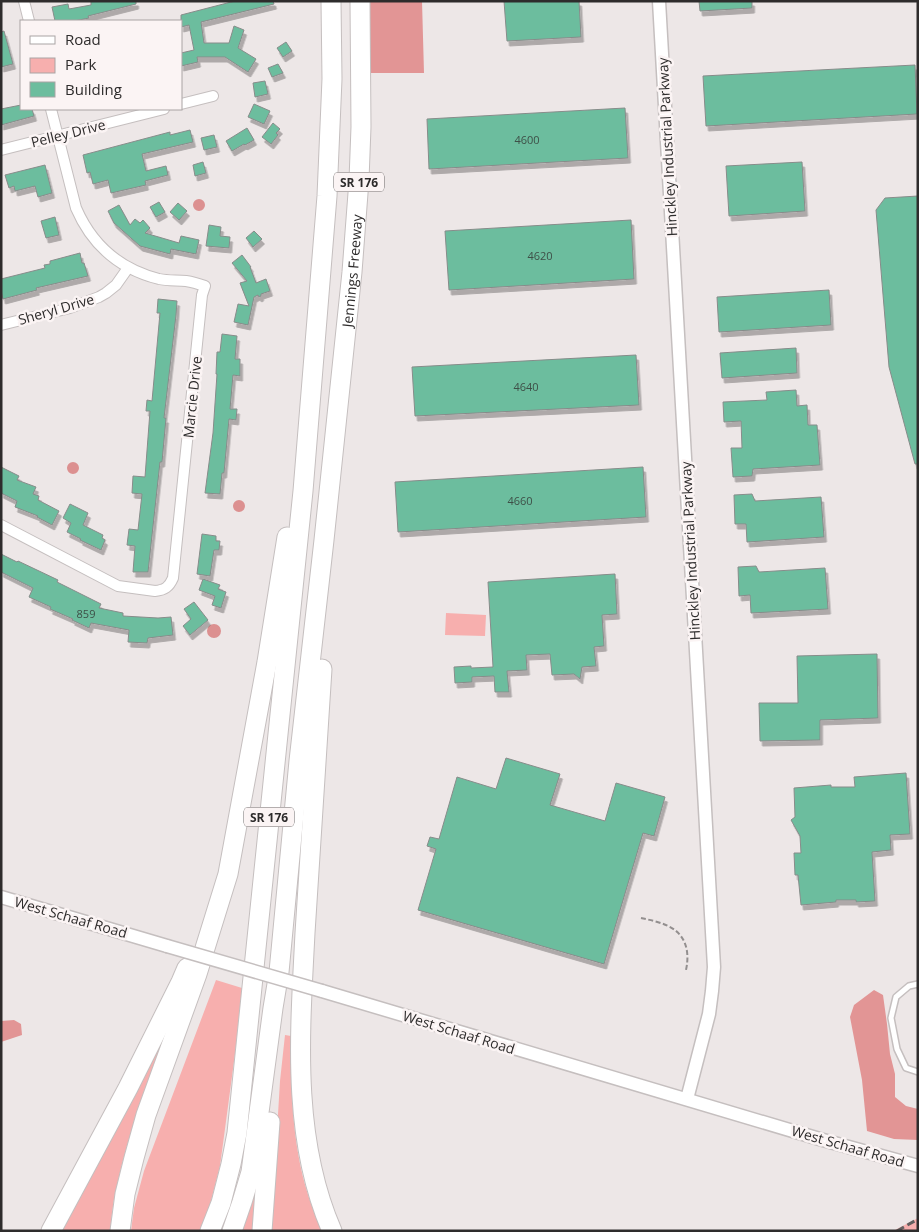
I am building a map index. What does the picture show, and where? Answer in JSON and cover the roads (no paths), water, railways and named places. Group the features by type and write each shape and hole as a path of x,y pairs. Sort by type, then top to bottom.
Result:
{"highway":[{"name":"SR 176","path":"210,1231 221,1203 237,1133 303,491 327,196 332,79 331,1"},
{"name":"Jennings Freeway","path":"324,540 352,272 359,180 361,127 360,1"},
{"path":"120,1231 125,1194 146,1115 197,974 228,874 267,662 310,400"},
{"name":"SR 176","path":"232,1231 250,1172 256,1141 279,972 299,760 324,540"},
{"path":"324,540 326,606 310,841 301,1044 302,1095 308,1157 324,1214 332,1231"},
{"path":"51,1231 128,1088 181,982 216,891 242,801"},
{"path":"262,1231 275,1077 279,972"}],"street":[{"path":"24,1 29,20"},
{"name":"Hinckley Industrial Parkway","path":"659,1 714,968 710,1014 687,1099"},
{"path":"182,104 213,96"},
{"name":"Marcie Drive","path":"1,525 118,586 155,591 166,588 171,584 175,570 202,295 205,286 189,281 160,279 128,268 98,244 82,221 73,196 51,110"},
{"name":"Pelley Drive","path":"1,150 160,110"},
{"name":"Sheryl Drive","path":"1,325 70,308 99,297 116,284 128,268"},
{"name":"West Schaaf Road","path":"1,897 918,1166"}],"lane":[{"path":"918,984 909,986 896,998 892,1018 897,1049 906,1068 918,1072"}],"railway":[{"path":"897,1231 918,1219"}]}
